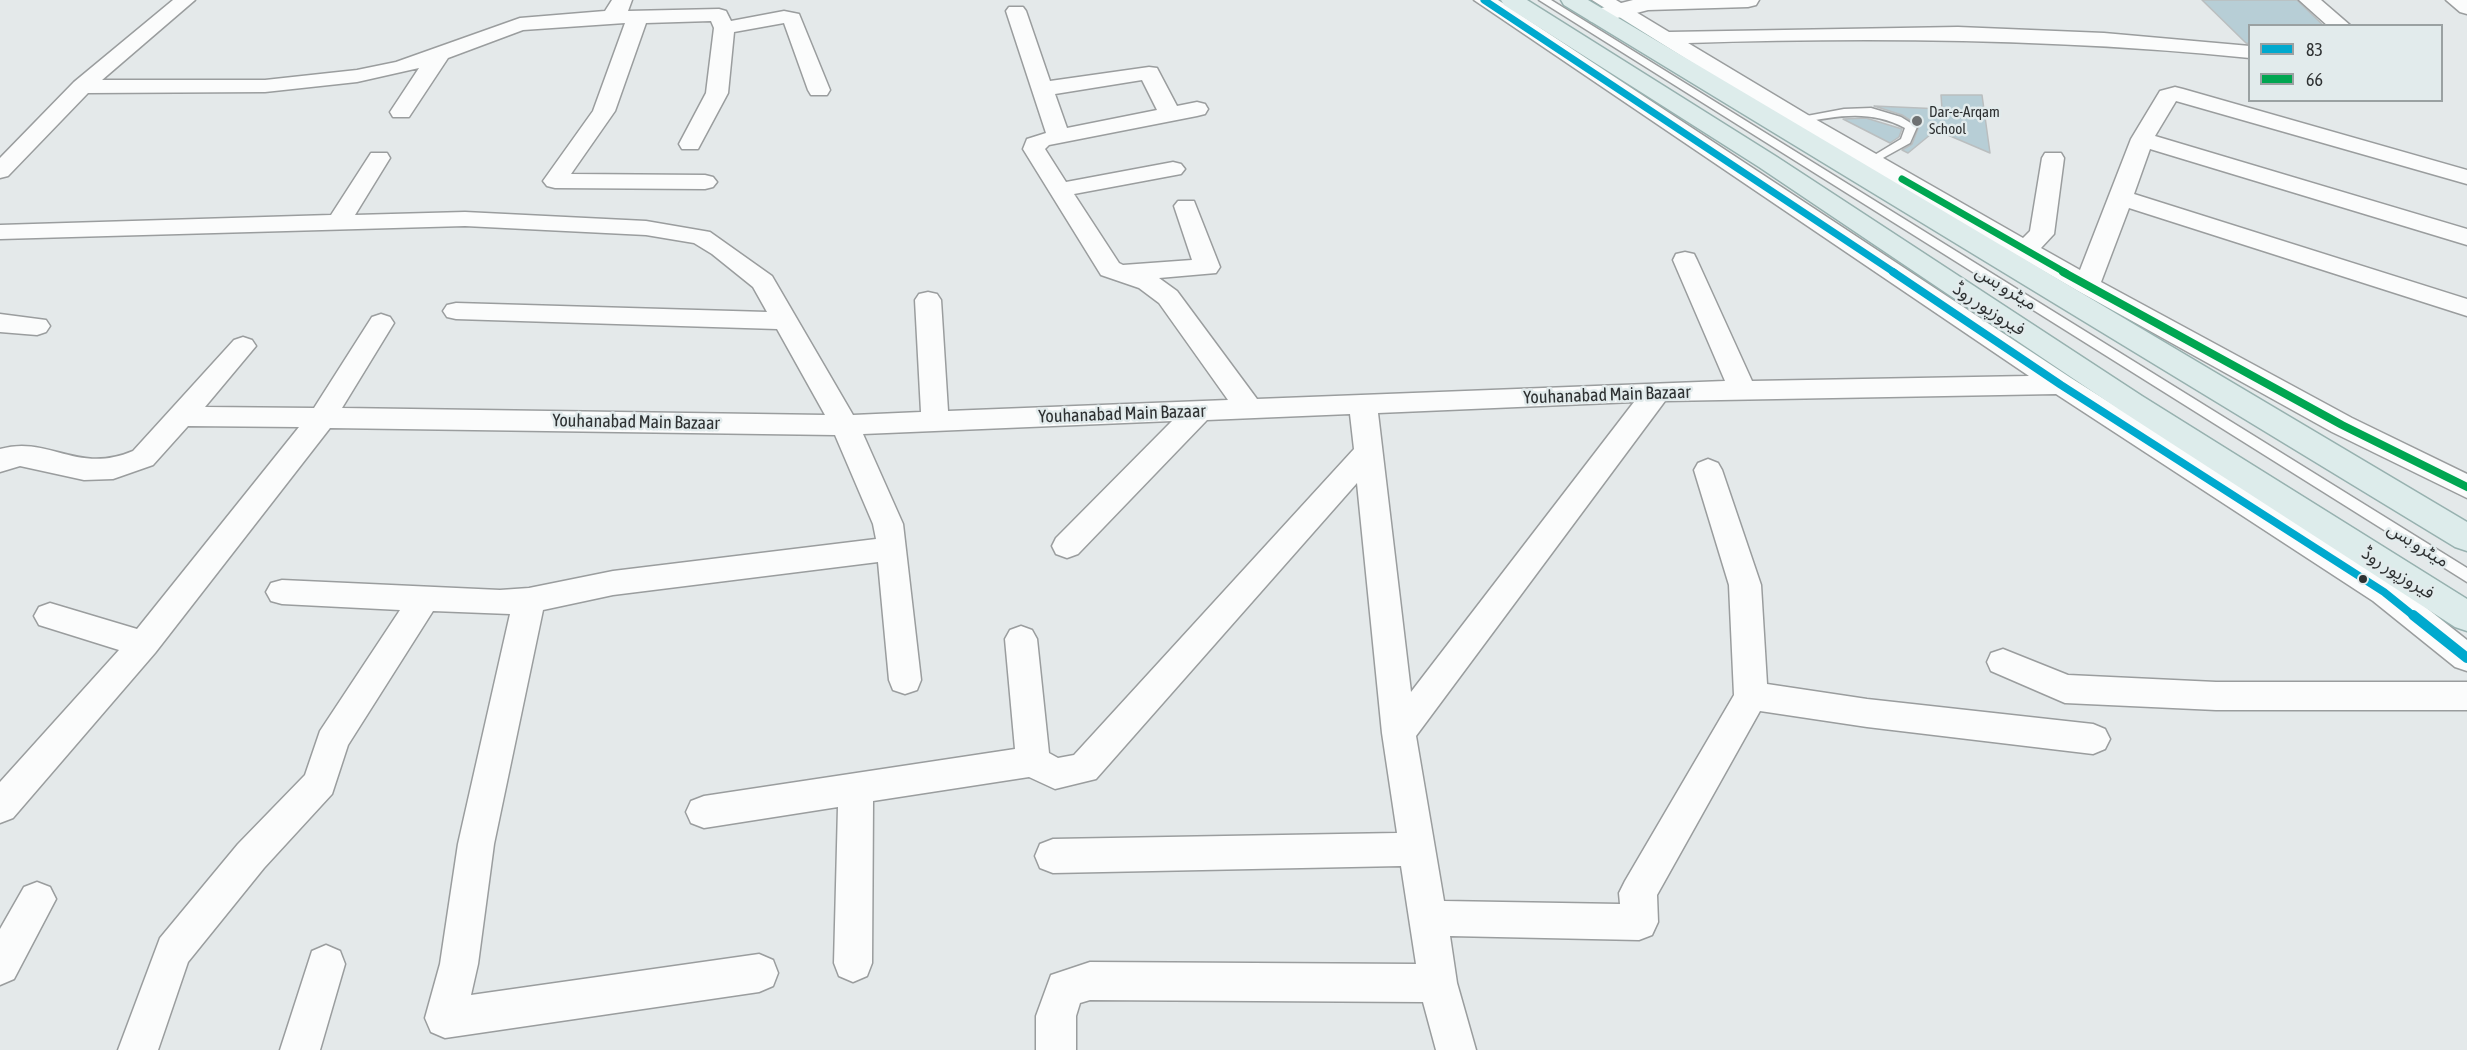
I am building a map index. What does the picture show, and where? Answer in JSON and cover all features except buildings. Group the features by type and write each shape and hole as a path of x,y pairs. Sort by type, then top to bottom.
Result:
{"main road":[{"name":"فیروزپور روڈ","path":"1512,0 1768,162 2131,403 2467,617"},
{"path":"1572,0 1606,8 1734,90 1875,170 2042,281 2467,538"}],"street":[{"path":"1484,0 1667,119 2061,385 2384,592 2467,658"},
{"path":"1606,8 1647,3 1748,0"},
{"path":"2309,0 2339,24"},
{"path":"2456,0 2467,8"},
{"path":"0,171 82,87 139,36 190,1"},
{"path":"82,87 265,86 357,76 401,68 441,51 520,24 616,8 637,18 713,13 719,15 724,28 717,93 690,144"},
{"path":"1606,8 1665,38 1734,90 1800,120 1875,170 2025,249 2342,425 2467,487"},
{"path":"1016,11 1058,136"},
{"path":"724,28 784,17 792,18 819,90"},
{"path":"637,18 604,111 555,181 705,182"},
{"path":"1665,38 2008,33 2173,43 2248,52"},
{"path":"401,112 441,51"},
{"path":"1042,89 1149,73 1170,115"},
{"path":"2087,285 2142,139 2168,96 2175,94 2467,177"},
{"path":"1197,109 1058,136 1042,140 1035,144 1034,149 1110,269 1148,282 1168,297 1249,408"},
{"path":"2142,139 2467,237"},
{"path":"338,223 379,158"},
{"path":"2025,249 2042,234 2053,158"},
{"path":"1059,190 1173,169"},
{"path":"616,226 631,208 627,204 650,181"},
{"path":"2121,198 2467,308"},
{"path":"1120,273 1207,267 1186,206"},
{"path":"0,232 465,219 646,228 701,237 722,249 763,282 845,425 888,524 905,680"},
{"path":"1685,260 1743,390"},
{"path":"928,300 935,421"},
{"path":"456,311 785,321"},
{"path":"0,323 37,326"},
{"path":"0,807 144,644 322,418 381,323"},
{"path":"0,462 16,454 93,471 122,467 143,458 243,346"},
{"name":"Youhanabad Main Bazaar","path":"182,416 845,425 1657,392 2061,385"},
{"path":"1399,733 1657,392"},
{"path":"1363,404 1399,733 1438,983 1456,1050"},
{"path":"1066,546 1200,410"},
{"path":"704,812 1033,761 1055,774 1084,768 1368,452"},
{"path":"1428,918 1639,922 1638,893 1751,696 1745,585 1708,470"},
{"path":"282,592 500,602 530,600 613,583 870,553 892,545"},
{"path":"138,1050 173,951 251,856 320,783 332,741 424,599"},
{"path":"530,600 490,769 476,844 459,964 445,1018 759,973"},
{"path":"50,616 144,644"},
{"path":"1021,639 1033,761"},
{"path":"2003,662 2065,689 2216,696 2467,696"},
{"path":"1751,696 1867,713 2092,739"},
{"path":"853,963 856,788"},
{"path":"1053,856 1417,849"},
{"path":"0,966 37,899"},
{"path":"300,1050 326,964"},
{"path":"1056,1050 1056,1016 1065,988 1090,981 1438,983"}],"lane":[{"name":"میٹرو بس","path":"1545,0 2467,576"},
{"path":"1800,120 1848,111 1868,110 1885,112 1911,127 1906,141 1875,170"}],"transit line":[{"name":"83","path":"1484,0 1647,106 2061,385 2384,592 2467,658"},
{"name":"66","path":"1902,179 2087,285 2342,425 2467,487"}],"place":[{"name":"Dar-e-Arqam School","path":"1917,121"}]}
